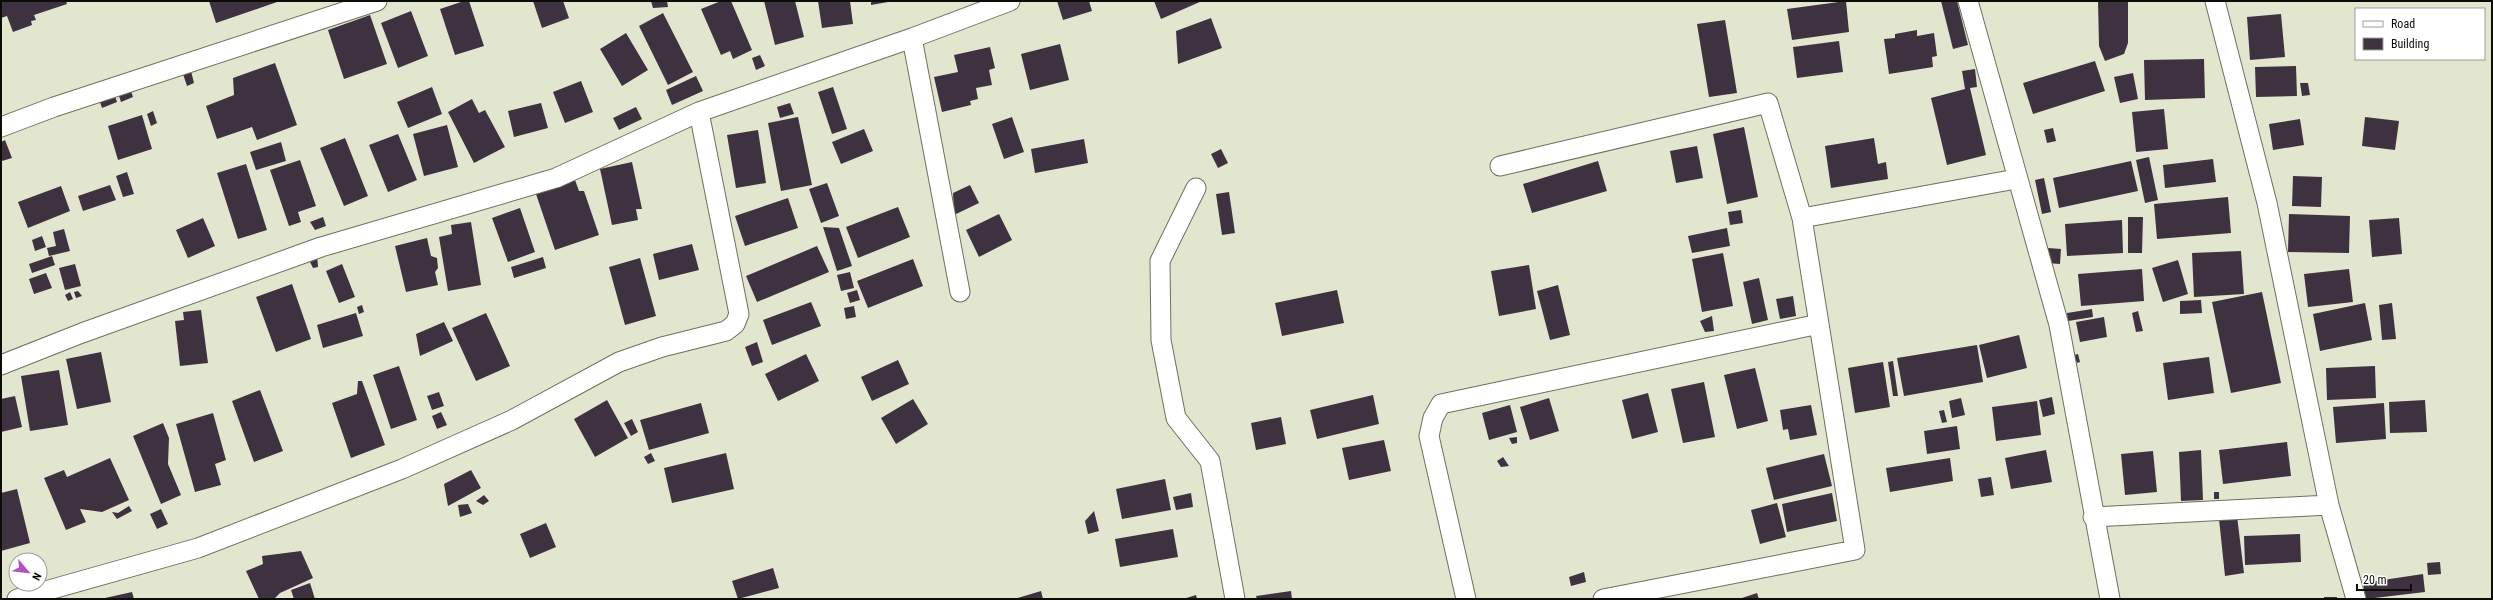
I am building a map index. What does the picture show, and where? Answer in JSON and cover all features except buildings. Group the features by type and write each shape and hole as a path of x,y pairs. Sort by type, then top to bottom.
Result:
{"street":[{"path":"1,126 54,107 377,1"},
{"path":"1,365 82,333 321,247 556,178 699,112 912,38 1010,1"},
{"path":"1968,1 2016,179 2059,325 2110,599"},
{"path":"2215,1 2267,203 2329,505 2356,599"},
{"path":"912,38 960,292"},
{"path":"1500,166 1768,103 1802,218 1854,550 1603,599"},
{"path":"17,599 198,548 456,446 512,420 619,362 662,347 726,331 735,324 739,314 699,112"},
{"path":"1802,218 2016,179"},
{"path":"1196,188 1160,261 1161,340 1176,418 1210,461 1235,599"},
{"path":"1466,599 1429,436 1433,418 1441,404 1819,324"},
{"path":"2094,517 2329,505"}]}
